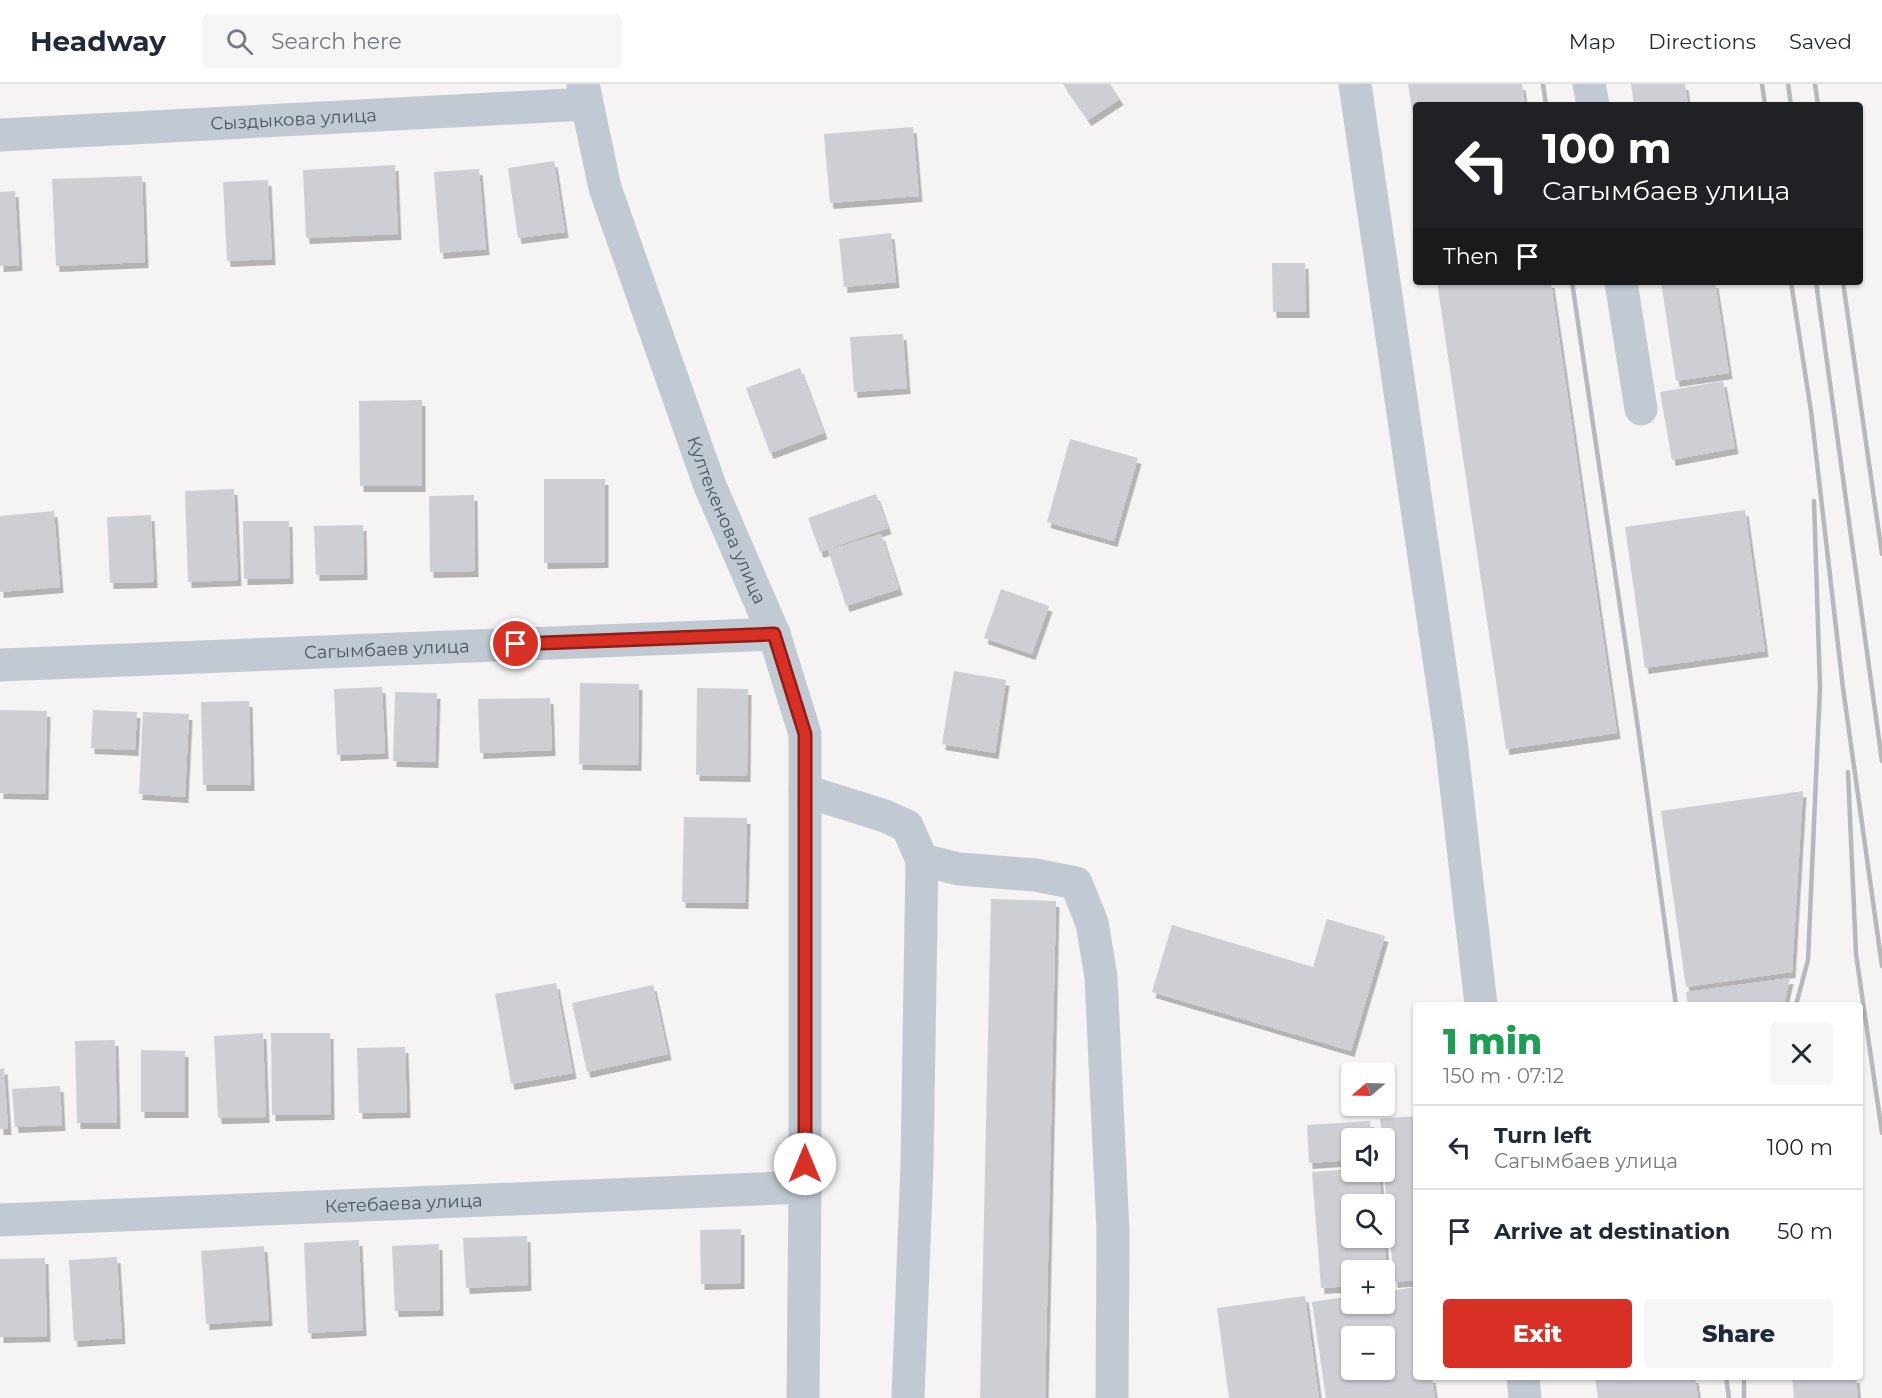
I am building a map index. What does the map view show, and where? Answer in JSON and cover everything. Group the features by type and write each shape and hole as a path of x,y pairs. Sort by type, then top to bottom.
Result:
{"street":[{"path":"1355,84 1451,741 1481,1002"},
{"path":"1589,84 1592,102"},
{"name":"Сыздыкова улица","path":"0,135 585,94"},
{"name":"Култекенова улица","path":"585,94 605,188 710,486 774,634 805,734 806,1188 803,1398"},
{"path":"1621,285 1641,409"},
{"name":"Сагымбаев улица","path":"0,665 774,634"},
{"path":"805,791 885,816 907,826 922,860 917,1165 908,1398"},
{"path":"922,860 959,869 1035,875 1076,883 1092,923 1101,977 1113,1231 1112,1398"},
{"name":"Кетебаева улица","path":"0,1220 806,1188"},
{"path":"1522,1380 1525,1398"}],"building":[{"path":"1063,84 1110,84 1120,99 1088,120"},
{"path":"1408,84 1522,84 1525,102 1413,102 1413,115"},
{"path":"1631,84 1685,84 1688,102 1634,102"},
{"path":"913,127 919,196 830,203 824,134"},
{"path":"554,161 565,232 518,238 508,168"},
{"path":"395,165 398,234 306,238 303,170"},
{"path":"479,169 486,249 440,253 434,172"},
{"path":"142,176 145,262 56,266 52,179"},
{"path":"268,180 272,259 227,261 223,182"},
{"path":"15,191 19,265 0,266 0,192"},
{"path":"891,233 896,282 844,287 839,239"},
{"path":"1272,263 1305,263 1306,312 1273,312"},
{"path":"1437,285 1551,285 1617,733 1506,749"},
{"path":"1661,285 1715,285 1729,373 1676,381"},
{"path":"903,334 907,388 854,392 850,337"},
{"path":"800,368 824,433 770,453 746,388"},
{"path":"1723,381 1735,448 1672,460 1660,392"},
{"path":"422,400 422,486 360,486 359,401"},
{"path":"1070,439 1138,458 1114,541 1047,522"},
{"path":"544,479 605,479 605,562 544,563"},
{"path":"234,489 238,580 188,582 185,491"},
{"path":"876,494 888,528 820,552 808,518"},
{"path":"474,495 475,571 430,572 429,496"},
{"path":"1745,510 1765,651 1645,668 1625,527"},
{"path":"54,511 60,587 0,592 0,516"},
{"path":"151,515 154,582 110,583 107,517"},
{"path":"243,521 289,521 290,578 244,579"},
{"path":"363,525 364,574 316,575 314,526"},
{"path":"881,534 899,589 846,606 828,550"},
{"path":"1001,589 1049,606 1032,654 984,638"},
{"path":"954,671 1006,680 995,753 942,744"},
{"path":"580,683 639,684 638,765 579,764"},
{"path":"382,687 385,753 337,755 334,689"},
{"path":"697,688 748,689 747,776 696,775"},
{"path":"395,692 437,693 435,762 393,761"},
{"path":"550,698 552,750 480,753 478,699"},
{"path":"249,701 251,785 203,785 201,702"},
{"path":"0,710 47,711 45,794 0,793"},
{"path":"93,710 137,712 135,750 91,748"},
{"path":"143,712 189,714 185,797 139,794"},
{"path":"1803,791 1792,972 1686,987 1661,811"},
{"path":"684,817 747,818 745,903 682,902"},
{"path":"991,899 1056,901 1045,1398 980,1398"},
{"path":"1327,919 1385,936 1351,1051 1152,992 1172,925 1313,967"},
{"path":"1790,978 1785,1002 1688,1002 1686,992"},
{"path":"556,983 573,1073 511,1084 495,994"},
{"path":"653,985 668,1054 587,1072 572,1003"},
{"path":"263,1033 266,1117 218,1118 214,1036"},
{"path":"271,1033 330,1033 331,1114 272,1115"},
{"path":"115,1040 117,1123 77,1123 75,1041"},
{"path":"405,1047 407,1112 359,1113 357,1048"},
{"path":"141,1050 185,1051 185,1112 141,1112"},
{"path":"4,1068 8,1129 0,1129 0,1069"},
{"path":"60,1086 62,1125 15,1127 12,1089"},
{"path":"1413,1116 1413,1280 1395,1282 1395,1260 1392,1260 1391,1248 1395,1248 1395,1194 1386,1194 1385,1182 1395,1182 1395,1128 1381,1128 1380,1119"},
{"path":"1370,1121 1370,1128 1341,1128 1341,1161 1309,1163 1307,1125"},
{"path":"1341,1170 1341,1182 1380,1182 1381,1194 1341,1194 1341,1248 1385,1248 1386,1260 1341,1260 1341,1287 1321,1288 1312,1172"},
{"path":"741,1229 741,1283 701,1284 700,1230"},
{"path":"527,1236 528,1285 466,1288 463,1238"},
{"path":"359,1240 363,1330 308,1333 304,1243"},
{"path":"439,1244 440,1310 395,1311 392,1246"},
{"path":"264,1246 269,1320 206,1324 201,1251"},
{"path":"117,1257 122,1338 74,1341 69,1260"},
{"path":"45,1258 47,1336 0,1337 0,1259"},
{"path":"1413,1287 1413,1380 1432,1380 1435,1398 1326,1398 1312,1302 1341,1298 1341,1314 1395,1314 1395,1290"},
{"path":"1305,1296 1319,1398 1229,1398 1217,1308"},
{"path":"1595,1380 1695,1380 1698,1398 1598,1398"},
{"path":"1792,1380 1856,1380 1858,1398 1794,1398"}],"railway":[{"path":"1543,84 1546,102"},
{"path":"1762,84 1765,102"},
{"path":"1788,84 1791,102"},
{"path":"1815,84 1818,102"},
{"path":"1572,285 1638,728 1676,1002"},
{"path":"1791,285 1811,411 1843,688 1882,966"},
{"path":"1816,285 1882,761"},
{"path":"1843,285 1882,554"},
{"path":"1797,1002 1808,960 1820,687 1814,501"},
{"path":"1848,772 1856,954 1863,1002"},
{"path":"1863,1002 1882,1133"},
{"path":"1726,1380 1729,1398"},
{"path":"1744,1380 1744,1398"}],"route":[{"path":"516,644 774,634 805,734 805,1164"}]}
